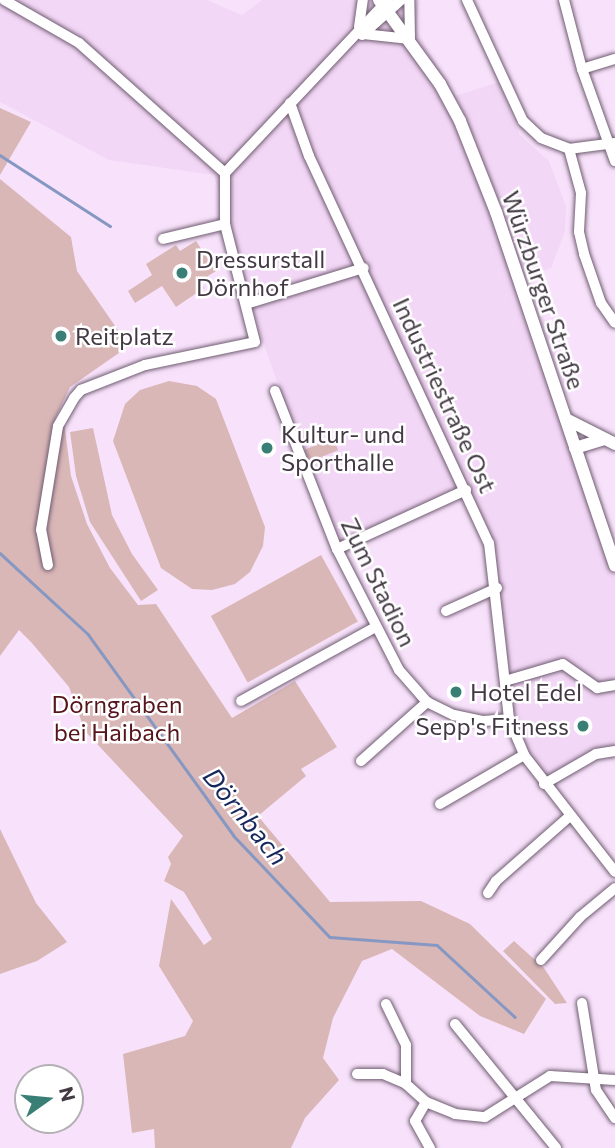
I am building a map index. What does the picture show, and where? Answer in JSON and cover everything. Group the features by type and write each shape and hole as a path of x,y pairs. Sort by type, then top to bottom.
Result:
{"main road":[{"name":"Würzburger Straße","path":"385,4 410,39 460,121 496,212 615,566"},
{"path":"566,419 610,441"},
{"path":"575,448 610,441"}],"street":[{"path":"4,0 79,43 225,173"},
{"path":"358,35 363,0"},
{"path":"48,565 41,530 58,426 81,390 163,360 255,342 225,224 225,173 385,4 401,0"},
{"name":"Würzburger Straße","path":"409,0 410,39"},
{"path":"467,0 523,121 541,138 569,149 612,144"},
{"path":"565,0 582,69 612,144 615,161"},
{"path":"358,35 410,39"},
{"path":"582,69 615,59"},
{"name":"Industriestraße Ost","path":"290,103 310,156 489,543 497,588 509,719 524,755 615,872"},
{"path":"569,149 581,193 579,232 584,254 601,303 615,323"},
{"path":"163,239 225,224"},
{"path":"246,304 364,268"},
{"name":"Zum Stadion","path":"275,391 337,549 374,628 399,670 427,702 454,715 483,721 509,719"},
{"path":"337,549 466,490"},
{"path":"446,611 497,588"},
{"path":"242,701 374,628"},
{"path":"505,681 563,664 597,688 613,684"},
{"path":"361,761 427,702"},
{"path":"544,784 596,754 615,751"},
{"path":"440,804 524,755"},
{"path":"488,893 496,881 570,816"},
{"path":"541,960 580,917 615,888"},
{"path":"582,1003 599,1098 615,1118"},
{"path":"386,1004 406,1045 407,1084"},
{"path":"455,1024 514,1101 556,1148"},
{"path":"357,1074 383,1074 407,1084 426,1102 455,1114 485,1117 550,1076 615,1080"},
{"path":"426,1102 415,1121 430,1148"}],"shaded area":[{"path":"0,0 207,0 242,15 262,0 419,0 416,29 455,96 499,82 519,134 549,161 566,206 565,232 551,268 519,279 615,566 615,748 545,782 525,754 510,719 495,565 466,490 337,549 262,339 214,175 109,160 0,102"}],"green space":[{"path":"0,108 31,122 0,175"},
{"name":"Dörngraben bei Haibach","path":"0,179 71,237 77,271 129,346 70,387 55,419 38,519 45,539 64,422 71,476 87,524 110,568 138,605 156,604 232,718 295,681 337,747 301,769 306,776 258,816 330,902 421,901 470,924 546,999 524,1034 480,1016 392,949 362,961 333,1018 323,1058 339,1080 305,1118 291,1148 155,1148 154,1129 132,1133 123,1054 185,1036 193,1021 159,966 171,899 204,945 212,939 184,892 164,881 171,864 168,857 183,836 85,731 69,687 19,630 0,656"},
{"name":"Dressurstall Dörnhof","path":"196,241 216,271 200,281 204,288 176,307 162,286 135,303 128,291 152,275 146,264 176,245 180,251"},
{"path":"169,381 197,386 216,399 265,527 263,546 250,572 235,584 212,590 192,589 161,568 113,441 125,404 140,390"},
{"path":"93,428 112,515 132,554 158,590 141,601 90,522 76,476 70,432"},
{"path":"333,438 338,450 310,462 304,450"},
{"path":"321,555 358,621 248,683 211,616"},
{"path":"0,829 36,903 67,942 37,961 0,974"},
{"path":"514,941 544,968 567,1003 555,1004 503,951"}],"waterway":[{"path":"0,155 110,226"},
{"name":"Dörnbach","path":"0,553 88,634 234,836 330,937 437,945 515,1017"}],"place":[{"name":"Dressurstall Dörnhof","path":"182,273"},
{"name":"Reitplatz","path":"61,336"},
{"name":"Kultur- und Sporthalle","path":"267,448"},
{"name":"Hotel Edel","path":"456,692"},
{"name":"Sepp's Fitness","path":"583,726"}]}
